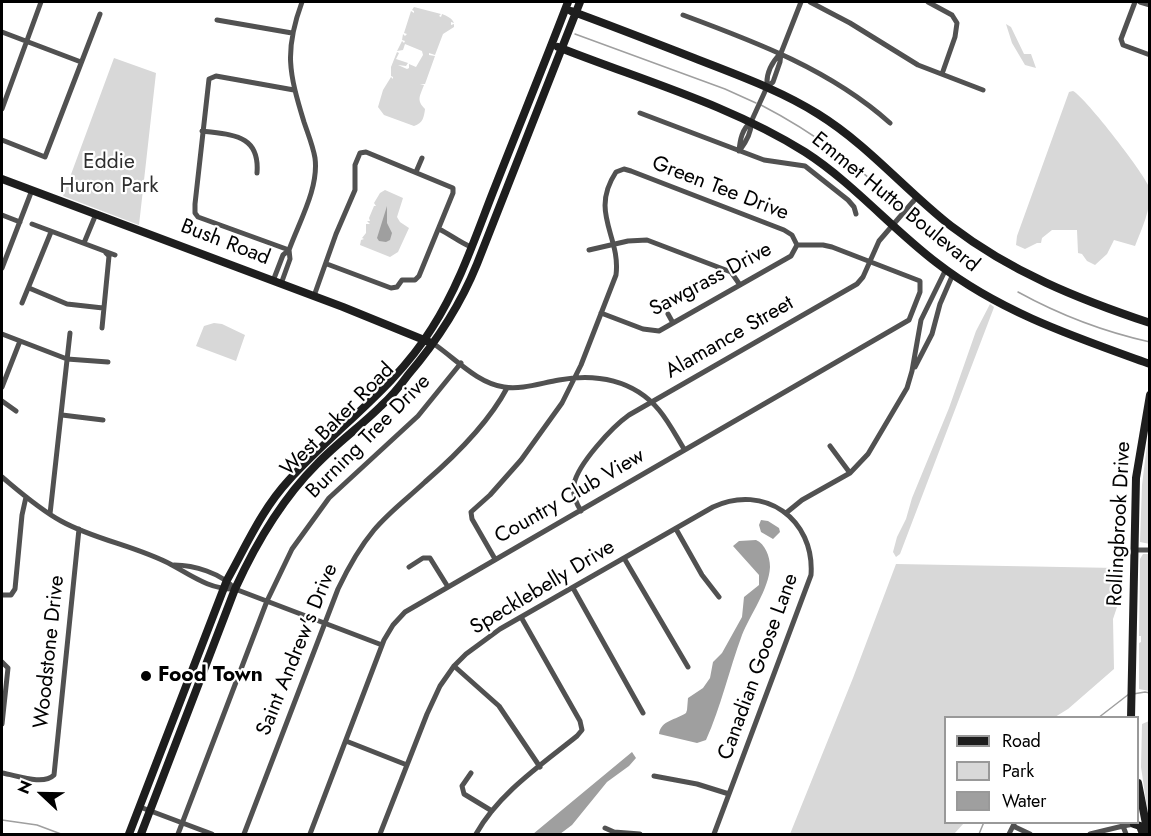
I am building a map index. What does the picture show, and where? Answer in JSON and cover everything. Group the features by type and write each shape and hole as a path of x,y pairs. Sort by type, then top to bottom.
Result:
{"main road":[{"name":"West Baker Road","path":"141,834 235,589 252,553 288,497 317,464 384,404 434,344 458,306 580,2"},
{"name":"West Baker Road","path":"129,834 227,580 254,528 280,489 320,446 391,381 424,339 451,294 567,5"},
{"name":"Emmet Hutto Boulevard","path":"567,5 575,12 767,87 819,115 865,148 917,197 989,254 1037,280 1085,301 1149,323"},
{"name":"Emmet Hutto Boulevard","path":"551,44 722,108 751,122 790,143 828,169 892,226 949,272 983,295 1029,318 1149,364"},
{"path":"510,150 520,154"},
{"name":"Bush Road","path":"2,178 315,296 434,344"},
{"path":"471,247 482,251"},
{"name":"Rollingbrook Drive","path":"1131,716 1136,478 1149,395"},
{"path":"351,420 358,427"},
{"path":"280,489 288,497"},
{"path":"193,669 202,673"},
{"path":"1139,792 1148,834"}],"street":[{"path":"2,109 41,2"},
{"path":"277,282 283,255 289,250 313,186 315,170 315,157 294,90 290,60 292,33 302,2"},
{"path":"739,151 740,140 746,125 751,122 767,87 773,82 781,53 801,2"},
{"path":"810,2 857,27 904,57 982,90"},
{"path":"931,2 955,18 958,27 942,75"},
{"path":"1135,2 1121,39 1123,45 1149,55"},
{"path":"1140,2 1149,5"},
{"path":"2,140 45,158 100,14"},
{"path":"683,15 781,53 836,84 890,123"},
{"path":"217,20 292,33"},
{"path":"2,32 81,62"},
{"path":"289,250 198,217 195,213 209,79 216,76 294,90"},
{"path":"640,113 764,160 805,166 848,200 856,214"},
{"path":"202,131 235,135 245,139 256,152 257,173"},
{"path":"315,296 336,234 355,190 355,165 360,153 366,152 453,188 420,276 415,280 402,280 397,287 391,288 327,264"},
{"path":"416,172 422,158"},
{"name":"Green Tee Drive","path":"612,245 605,216 605,198 614,175 624,169 784,230 794,237 797,245 823,245 901,273"},
{"path":"2,268 32,190"},
{"name":"Alamance Street","path":"581,511 574,491 579,473 614,426 629,415 851,288 864,277 879,240 917,197"},
{"path":"84,243 96,214"},
{"path":"2,215 20,222"},
{"path":"32,224 115,255"},
{"path":"439,229 471,247"},
{"path":"22,303 51,232"},
{"path":"589,250 635,239 650,240 731,272 740,285"},
{"path":"495,559 472,519 471,512 532,447 562,403 576,377 616,270 612,245"},
{"name":"Sawgrass Drive","path":"601,313 649,331 659,331 791,256 797,245"},
{"path":"102,328 109,256 105,251"},
{"path":"786,513 802,500 850,473 867,454 888,417 903,397 912,371 921,320 949,272"},
{"path":"912,371 932,334 949,272"},
{"name":"Country Club View","path":"310,834 382,645 389,629 405,612 906,323 921,284 920,281 901,273"},
{"path":"29,288 67,304 103,308"},
{"path":"668,314 673,323"},
{"path":"50,514 70,333"},
{"path":"2,334 68,359 108,363"},
{"path":"2,387 20,341"},
{"path":"434,344 487,383 507,388 576,377 598,377 634,389 660,411 684,449"},
{"name":"Burning Tree Drive","path":"178,834 267,601 292,549 320,508 344,483 418,416 461,363"},
{"name":"Saint Andrew's Drive","path":"244,834 345,574 365,541 387,516 455,454 492,411 507,388"},
{"path":"2,401 16,411"},
{"path":"62,415 103,420"},
{"path":"830,446 850,473"},
{"path":"2,477 60,521 172,565 185,575 224,589 235,589 382,645"},
{"path":"2,595 11,595 15,589 22,515 26,497"},
{"name":"Specklebelly Drive","path":"382,834 433,699 454,666 480,642 713,507 736,500 751,499 766,502 786,513"},
{"name":"Canadian Goose Lane","path":"714,834 811,575 809,547 802,532 786,513"},
{"name":"Woodstone Drive","path":"2,773 40,780 52,778 55,771 79,529"},
{"path":"676,529 702,575 719,597"},
{"path":"1134,550 1149,550"},
{"path":"409,567 423,558 430,558 448,587"},
{"path":"624,558 688,667"},
{"path":"172,565 188,565 227,580 235,589"},
{"path":"573,588 643,713"},
{"path":"476,834 506,795 577,736 582,729 580,721 521,617"},
{"path":"2,662 8,668 2,724"},
{"path":"454,666 499,706 540,767"},
{"path":"346,741 407,765"},
{"path":"471,773 462,786 464,794 492,811"},
{"path":"654,776 689,782 729,794"},
{"path":"140,807 212,834"},
{"path":"1009,834 1014,824 1030,834"},
{"path":"1090,834 1130,824"},
{"path":"1123,826 1126,834"},
{"path":"605,828 614,832 640,834"}],"green space":[{"path":"414,7 441,14 439,16 441,17 442,14 451,18 454,23 451,22 451,25 454,24 454,27 443,34 435,55 429,53 435,56 425,84 420,84 424,85 420,103 425,109 424,115 421,121 414,126 384,115 378,107 383,90 391,77 393,79 391,67 397,52 399,53 396,59 408,63 406,66 398,65 407,69 409,64 416,67 423,55 422,51 405,44 403,50 397,51 402,41 404,43 405,41 402,40 403,34 405,36 407,34 404,33 411,11 414,13 412,10"},
{"path":"1006,24 1011,27 1024,54 1031,54 1036,68 1025,65 1012,43"},
{"name":"Eddie Huron Park","path":"114,58 156,73 139,225 63,196"},
{"path":"1073,91 1115,138 1150,189 1148,212 1135,246 1114,240 1107,254 1095,265 1078,253 1077,230 1052,230 1042,238 1041,243 1025,249 1016,245 1017,236 1069,92"},
{"path":"385,190 403,198 397,217 409,228 398,252 390,257 360,245 366,233 366,224 370,224 367,221 370,221 369,218 376,206 374,203 380,193"},
{"path":"990,304 994,307 993,310 900,554 896,557 893,552 897,537 949,408 976,331"},
{"path":"214,323 222,324 245,335 236,361 196,346 204,326"},
{"path":"1149,429 1150,544 1140,542 1142,485"},
{"path":"1143,554 1150,554 1149,691 1139,689 1140,559"},
{"path":"896,564 1117,568 1122,592 1113,619 1114,669 1068,709 1057,716 944,716 944,824 963,824 954,834 790,834"},
{"path":"1149,721 1149,821 1141,767 1142,724"}],"water":[{"path":"387,206 387,223 392,233 390,240 386,242 379,241 377,238"},
{"path":"761,520 768,521 779,528 780,532 773,539 761,532 759,525"},
{"path":"756,540 762,544 768,555 769,575 763,593 742,635 706,740 697,743 659,734 660,729 666,723 686,713 688,698 703,688 710,678 713,662 722,653 742,617 744,597 759,585 759,575 733,546 739,541"},
{"path":"632,752 636,758 607,782 572,825 560,834 533,834"}],"waterway":[{"path":"575,34 725,89 756,103"},
{"path":"761,105 800,127 837,152 871,179 903,210"},
{"path":"906,214 950,251"},
{"path":"1018,292 1082,322 1150,342"},
{"path":"1133,694 1150,693"},
{"path":"1101,716 1129,694"},
{"path":"2,820 37,825 61,834"},
{"path":"979,834 983,824"}],"place":[{"name":"Food Town","path":"146,676"}]}
